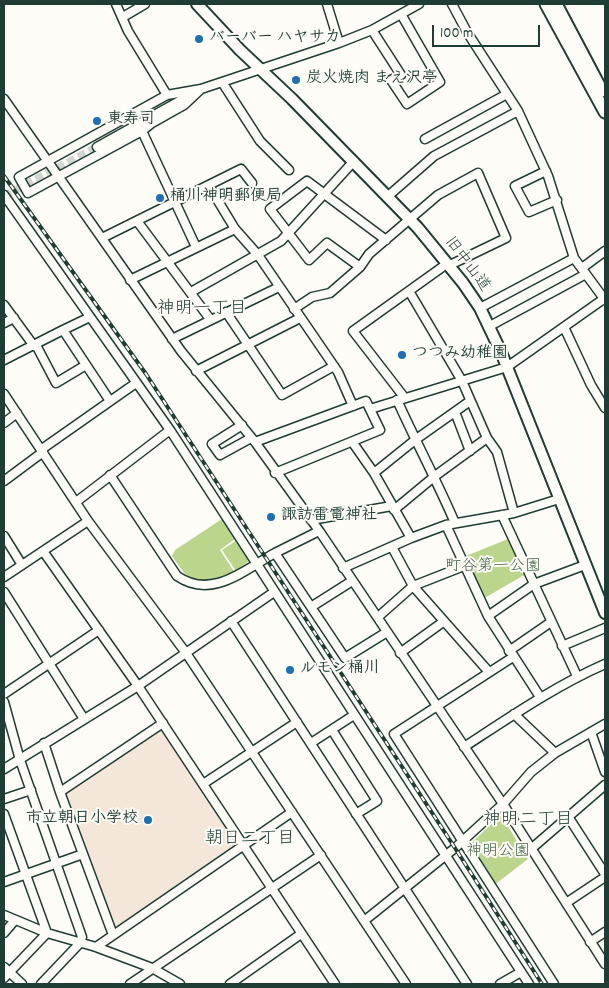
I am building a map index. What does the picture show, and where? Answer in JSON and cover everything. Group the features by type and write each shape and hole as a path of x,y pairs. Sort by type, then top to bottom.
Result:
{"highway":[{"path":"546,4 605,112"},
{"path":"556,4 605,96"}],"main road":[{"name":"旧中山道","path":"197,4 259,69 274,80 354,161 410,220 449,264 480,308 506,367 605,613"}],"street":[{"path":"116,4 128,31 167,95"},
{"path":"123,17 145,4"},
{"path":"327,4 339,43"},
{"path":"200,89 184,106 28,193 19,177 167,95 200,89 339,43 372,30 419,4"},
{"path":"370,409 506,367 605,299 574,258 557,200 546,171 518,111 467,32 452,4"},
{"path":"372,30 401,75 391,80 407,104 440,82 401,14"},
{"path":"222,82 260,141 289,170"},
{"path":"97,147 200,89"},
{"path":"425,139 508,94"},
{"path":"4,98 172,339 196,371 242,425 319,531 503,804 605,964"},
{"path":"387,197 434,156 518,111"},
{"path":"142,131 196,247"},
{"path":"191,292 282,241 354,161"},
{"path":"102,238 176,203 240,169 252,183"},
{"path":"546,171 515,186 529,212 557,200"},
{"path":"294,309 312,297 330,293 360,267 369,254 438,195 478,173 506,238 449,264 409,290 353,331 401,399 415,440 435,476 455,523"},
{"path":"360,267 327,244 309,260 270,209 307,181 386,240"},
{"path":"209,186 235,229 258,255 334,366 354,406"},
{"path":"4,195 7,206 90,316 170,430 255,564 529,984"},
{"path":"137,221 210,319"},
{"path":"130,280 235,229"},
{"path":"488,327 584,271 605,251"},
{"path":"480,308 574,258"},
{"path":"172,339 210,319 280,287"},
{"path":"409,290 462,381 487,438 497,452 514,513"},
{"path":"4,305 35,346 56,383 86,365"},
{"path":"226,312 282,395 334,366"},
{"path":"4,360 35,346 90,316"},
{"path":"4,323 14,318"},
{"path":"196,371 300,318"},
{"path":"564,327 591,385 605,408"},
{"path":"63,330 110,401"},
{"path":"4,481 42,450 136,382"},
{"path":"4,394 88,521 186,653 406,984"},
{"path":"242,425 212,444 220,455 253,440 366,401 380,430 353,443 275,472"},
{"path":"374,473 415,440 470,402"},
{"path":"455,412 470,450"},
{"path":"4,423 17,413"},
{"path":"76,502 110,474 170,430"},
{"path":"310,520 393,508 487,438"},
{"path":"353,443 374,473 411,538"},
{"path":"110,474 177,576 188,583 212,586 319,531"},
{"path":"343,568 411,538 455,523 514,513 559,499"},
{"path":"502,515 577,676"},
{"path":"4,577 88,521"},
{"path":"446,526 488,616 540,697"},
{"path":"4,536 22,565"},
{"path":"392,547 414,586 443,622 489,672"},
{"path":"43,551 163,723 335,984"},
{"path":"275,553 345,658 388,632"},
{"path":"488,616 534,584 585,565"},
{"path":"378,617 414,586 464,566"},
{"path":"311,607 352,581"},
{"path":"4,592 84,718"},
{"path":"4,769 138,686 274,592"},
{"path":"231,621 312,743 404,890 467,984"},
{"path":"400,653 443,622"},
{"path":"551,622 489,672 394,734 554,984"},
{"path":"562,646 605,628"},
{"path":"4,694 99,630"},
{"path":"464,746 540,697 577,676 605,664"},
{"path":"4,702 20,760 82,937 80,943 41,984"},
{"path":"514,714 555,753"},
{"path":"312,743 354,715"},
{"path":"203,784 297,722"},
{"path":"60,792 163,723"},
{"path":"364,921 463,841 503,804 531,772 555,753 605,724"},
{"path":"332,730 377,801 356,814"},
{"path":"591,732 605,772"},
{"path":"44,743 82,854 113,935"},
{"path":"531,849 605,785"},
{"path":"4,799 30,790"},
{"path":"96,946 292,812"},
{"path":"4,814 47,933"},
{"path":"566,903 605,876 569,818"},
{"path":"4,882 82,854"},
{"path":"130,984 321,855"},
{"path":"4,907 6,916 15,920 47,933 96,946 152,968 180,984"},
{"path":"4,933 15,920"},
{"path":"590,942 605,932"},
{"path":"22,984 5,972 47,933"},
{"path":"230,984 301,934"},
{"path":"500,984 521,972"}],"shaded area":[{"name":"市立朝日小学校","path":"161,729 164,730 238,842 238,845 115,929 112,928 65,794"}],"green space":[{"path":"222,519 235,539 220,550 235,573 211,580 187,577 172,556 175,550"},
{"name":"町谷第一公園","path":"508,539 526,574 481,600 461,558"},
{"path":"237,540 249,561 236,571 222,550"},
{"name":"神明公園","path":"501,815 528,859 493,886 467,847"}],"tunnel":[{"path":"4,196 97,147"}],"railway":[{"path":"4,176 146,374 542,984"}],"place":[{"name":"バーバー ハヤサカ","path":"199,39"},
{"name":"炭火焼肉 まえ沢亭","path":"296,80"},
{"name":"東寿司","path":"97,121"},
{"name":"桶川神明郵便局","path":"160,198"},
{"name":"つつみ幼稚園","path":"402,355"},
{"name":"諏訪雷電神社","path":"271,517"},
{"name":"ルモン桶川","path":"290,670"},
{"name":"市立朝日小学校","path":"148,820"}],"district":[{"name":"神明一丁目","path":"202,311"},
{"name":"神明二丁目","path":"528,822"},
{"name":"朝日二丁目","path":"250,841"}]}
